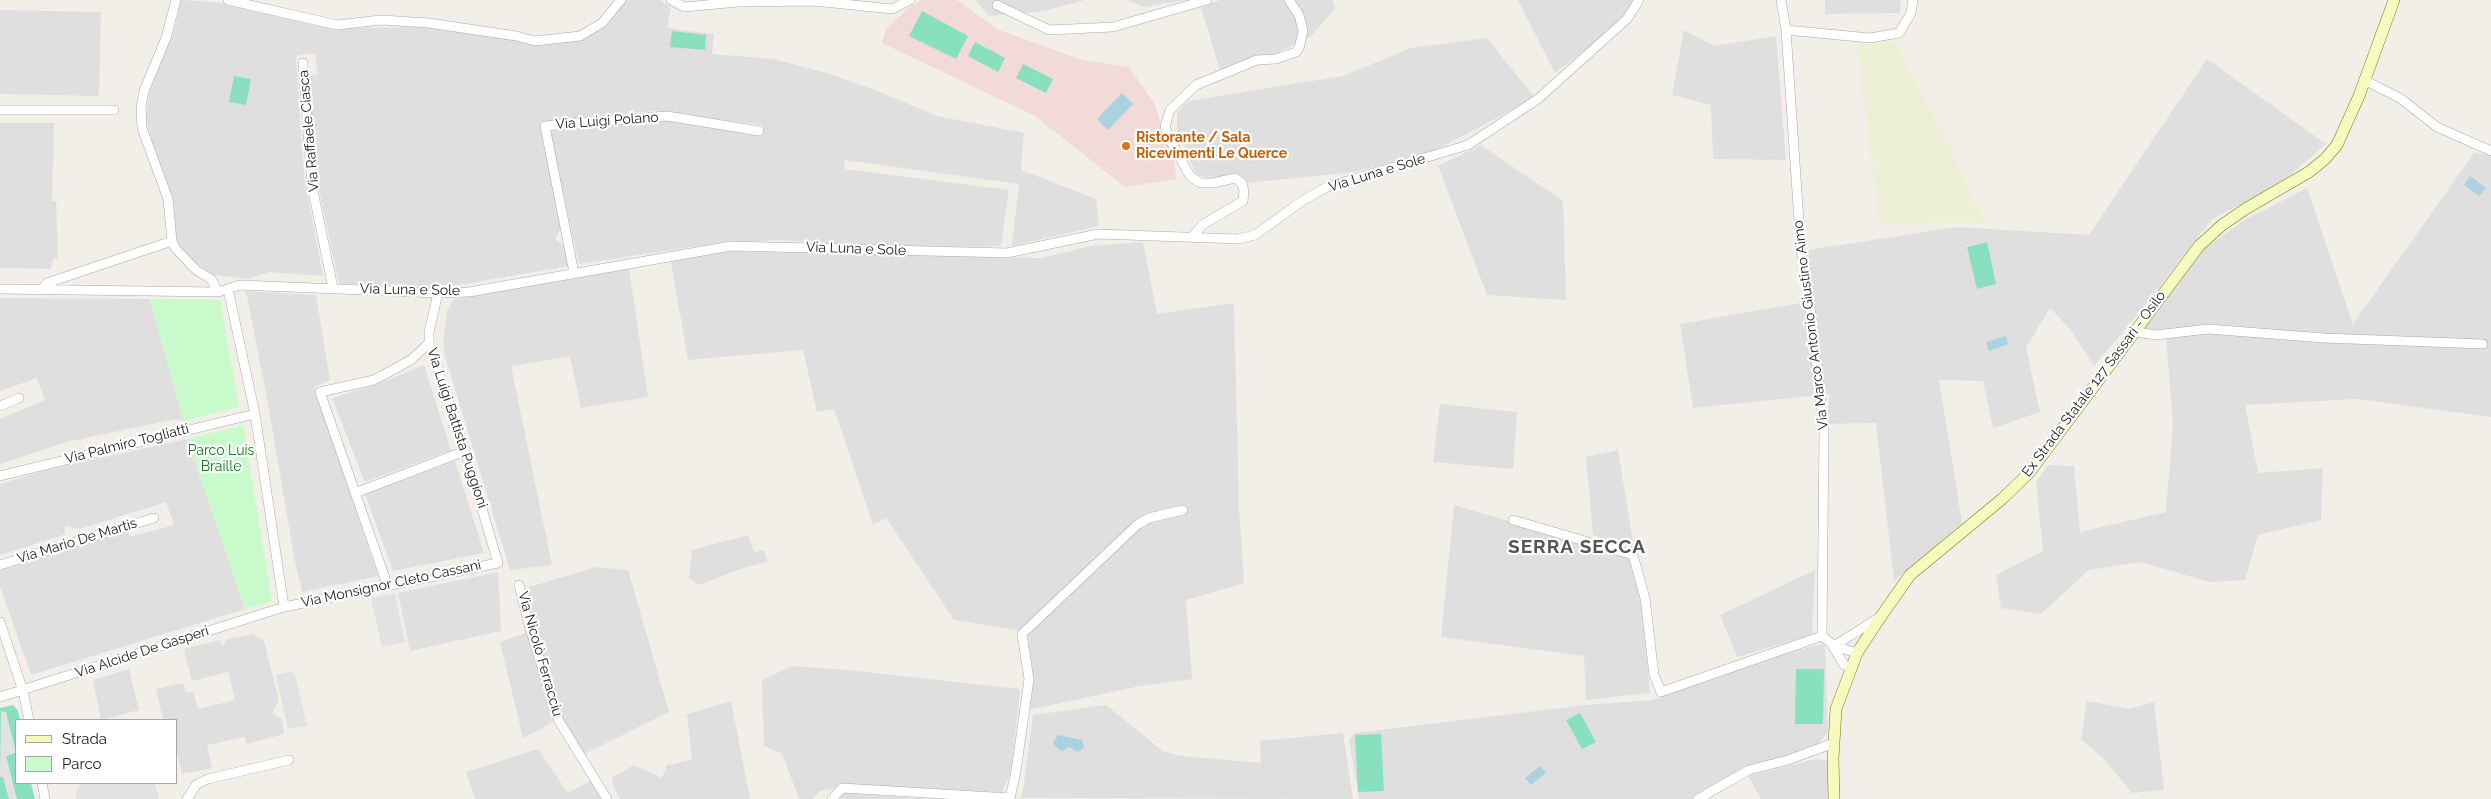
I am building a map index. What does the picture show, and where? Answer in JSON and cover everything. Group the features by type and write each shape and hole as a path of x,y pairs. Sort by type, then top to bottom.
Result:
{"main road":[{"name":"Ex Strada Statale 127 Sassari - Osilo","path":"1834,799 1836,709 1857,653 1910,575 2002,499 2029,473 2199,246 2222,225 2309,172 2338,145 2394,0"}],"street":[{"path":"176,0 166,38 144,91 141,107 142,128 147,148 168,199 172,241 175,248 196,270 211,279 218,292"},
{"path":"228,0 336,25 381,20 430,23 516,36 535,41 580,36 602,23 621,0"},
{"path":"672,0 684,7 738,2 814,0 892,9 910,0"},
{"path":"997,5 1049,30 1113,27 1207,0"},
{"path":"1192,237 1202,224 1243,202 1244,191 1242,184 1235,178 1213,183 1200,183 1190,176 1169,138 1165,126 1170,110 1196,85 1256,60 1276,58 1296,52 1299,48 1303,31 1299,16 1289,0"},
{"name":"Via Luna e Sole","path":"0,289 218,292 240,285 438,293 469,292 731,246 1006,254 1098,234 1238,239 1255,236 1302,200 1327,187 1468,145 1538,99 1627,19 1639,0"},
{"name":"Via Marco Antonio Giustino Aimo","path":"1781,0 1786,30 1800,242 1806,272 1824,430 1822,636"},
{"path":"1786,30 1870,38 1899,33 1911,13 1913,0"},
{"name":"Via Raffaele Ciasca","path":"303,63 312,186 333,288"},
{"path":"2365,77 2400,98 2437,127 2491,151"},
{"path":"0,110 114,110"},
{"name":"Via Luigi Polano","path":"574,273 545,126 667,116 759,131"},
{"path":"41,290 47,283 172,241"},
{"path":"228,289 255,414 284,606"},
{"name":"Via Luigi Battista Puggioni","path":"438,293 429,332 429,343 466,451 498,562"},
{"path":"2135,332 2156,335 2208,329 2324,338 2483,344"},
{"path":"387,584 320,392 374,380 411,360 429,343"},
{"path":"0,406 19,398"},
{"name":"Via Palmiro Togliatti","path":"0,476 255,414"},
{"path":"355,493 466,451"},
{"path":"832,799 842,788 1006,798 1016,771 1029,679 1022,634 1137,525 1150,518 1183,510"},
{"name":"Via Mario De Martis","path":"0,565 154,518"},
{"path":"1513,520 1633,555 1645,598 1654,676 1661,692 1822,636 1834,646 1844,665 1850,668"},
{"name":"Via Monsignor Cleto Cassani","path":"284,606 498,562"},
{"name":"Via Nicolò Ferracciu","path":"519,584 529,625 558,720 607,799"},
{"name":"Via Alcide De Gasperi","path":"0,697 284,606"},
{"path":"1834,646 1882,615"},
{"path":"0,622 23,691 29,719"},
{"path":"1834,646 1857,653"},
{"path":"1698,799 1749,770 1788,760 1834,743"},
{"path":"187,799 197,784 208,779 289,760"},
{"path":"42,784 45,799"}],"shaded area":[{"path":"181,0 214,2 245,7 295,19 311,25 345,28 426,27 499,37 581,39 608,25 625,0 660,0 671,8 667,28 714,34 712,54 773,59 827,73 875,90 937,116 1024,133 1021,170 1096,199 1099,226 1012,246 1019,184 844,160 845,169 1009,190 1001,246 890,248 780,240 718,243 579,264 550,135 553,131 667,117 763,134 763,125 651,111 540,122 562,227 555,239 565,247 569,266 447,287 339,284 315,171 307,76 318,74 315,53 296,56 304,176 323,276 269,272 249,279 214,275 193,261 176,241 172,197 162,177 146,120 149,94 165,46 174,31"},
{"path":"922,0 957,0 999,30 1082,60 1129,67 1155,104 1160,122 1169,138 1174,156 1176,179 1125,187 1035,116 882,43 886,29 907,9"},
{"path":"975,0 1085,0 1044,11 989,16"},
{"path":"1127,0 1185,0 1144,7"},
{"path":"1220,0 1333,0 1335,9 1311,36 1277,53 1220,70 1201,7"},
{"path":"1518,0 1634,0 1621,22 1555,73"},
{"path":"1825,0 1901,0 1900,13 1825,14"},
{"path":"0,10 101,12 99,96 0,94"},
{"path":"1684,30 1714,46 1776,36 1786,160 1713,159 1711,105 1672,95"},
{"path":"1487,38 1535,98 1428,154 1353,172 1247,183 1232,175 1210,179 1196,174 1177,130 1177,113 1188,101 1343,76 1411,48"},
{"path":"2207,59 2326,144 2277,186 2212,219 2139,313 2094,366 2069,328 2050,308 2026,348 2040,412 1993,428 1983,381 1939,380 1962,523 1894,581 1876,423 1826,424 1830,394 1693,408 1680,324 1813,301 1808,250 1957,227 2089,235"},
{"path":"0,123 54,123 52,201 56,201 58,258 53,259 51,269 0,268"},
{"path":"1481,145 1563,201 1566,300 1487,295 1438,166"},
{"path":"2474,153 2491,155 2491,417 2357,399 2245,405 2258,473 2323,468 2321,520 2258,535 2245,580 2209,582 2140,562 2089,570 2041,614 2001,608 1996,575 2043,551 2036,483 2048,465 2074,466 2080,532 2166,512 2173,425 2166,335 2133,338 2197,254 2243,221 2307,188 2353,324"},
{"path":"1143,242 1157,314 1234,303 1239,507 1244,583 1186,600 1192,679 1140,686 1028,710 1031,677 1028,632 954,620 886,518 873,525 834,409 817,412 803,350 688,360 671,262 721,251 1042,258 1091,246"},
{"path":"629,269 648,397 581,408 570,356 511,366 552,565 510,570 445,356 443,340 448,309 454,299"},
{"path":"246,291 316,295 330,380 314,387 378,576 302,592"},
{"path":"0,298 150,299 183,421 175,419 67,442 0,464 0,419 45,400 37,378 0,391"},
{"path":"424,365 451,450 365,482 332,398 375,385"},
{"path":"1440,404 1517,412 1513,469 1433,462"},
{"path":"187,439 245,609 31,675 0,586 0,571 127,530 130,537 174,525 166,502 80,529 68,526 64,528 66,534 0,555 0,484 46,470"},
{"path":"1618,450 1634,549 1593,535 1586,457"},
{"path":"455,461 484,553 393,571 365,494"},
{"path":"1454,505 1622,555 1630,560 1642,608 1650,693 1586,700 1584,656 1441,637"},
{"path":"748,535 754,552 764,550 768,562 743,568 699,585 689,578 692,550"},
{"path":"596,567 628,570 669,712 582,755 564,724 532,619 526,588"},
{"path":"1815,570 1812,635 1737,657 1720,615"},
{"path":"498,572 501,631 410,651 398,593"},
{"path":"395,593 405,642 382,647 371,598"},
{"path":"529,632 555,721 523,738 500,642"},
{"path":"253,634 264,641 279,701 272,713 282,719 284,734 247,744 244,737 207,745 212,768 182,774 178,757 178,719 163,719 156,689 183,683 186,693 193,691 198,709 235,700 228,672 192,681 184,649 220,640 222,647 227,639"},
{"path":"1825,643 1828,732 1813,751 1742,768 1692,799 1359,799 1349,740 1355,733 1586,705 1652,700 1755,662"},
{"path":"792,666 848,670 1020,689 1011,772 1002,792 855,785 820,791 812,799 799,799 782,753 764,746 762,680"},
{"path":"129,669 139,710 101,719 93,680"},
{"path":"294,671 307,726 288,729 276,675"},
{"path":"731,701 750,799 620,799 613,786 612,778 634,765 662,778 667,765 692,760 687,714"},
{"path":"2087,701 2129,709 2154,702 2164,790 2132,793 2104,759 2081,739"},
{"path":"1106,705 1164,752 1182,756 1261,763 1260,741 1343,733 1353,799 1020,798 1023,790 1033,715"},
{"path":"1,711 6,712 15,749 15,753 6,756 17,799 9,799 3,777 0,777"},
{"path":"538,749 568,793 592,780 603,799 475,799 466,772"},
{"path":"1816,759 1829,761 1829,799 1761,799 1748,776"},
{"path":"81,784 155,784 159,799 76,799 76,791"},
{"path":"844,793 931,799 839,799"}],"green space":[{"path":"922,11 968,36 956,59 909,36"},
{"path":"672,31 706,35 705,50 670,47"},
{"path":"975,42 1005,58 998,72 968,56"},
{"path":"1896,42 1986,224 1880,223 1857,45"},
{"path":"1023,64 1053,79 1046,93 1016,78"},
{"path":"234,76 251,79 246,105 229,102"},
{"path":"1987,242 1996,284 1977,289 1967,247"},
{"name":"Parco Luis Braille","path":"150,299 220,300 239,407 183,421"},
{"name":"Parco Luis Braille","path":"243,425 272,601 245,609 187,439"},
{"path":"1796,669 1824,669 1823,724 1795,724"},
{"path":"13,705 18,711 20,719 15,719 15,784 31,784 35,799 0,799 0,708"},
{"path":"1580,713 1596,742 1582,749 1566,720"},
{"path":"1381,734 1384,791 1358,792 1355,735"}],"water":[{"path":"1122,93 1133,104 1108,130 1097,119"},
{"path":"2470,176 2486,188 2479,196 2464,185"},
{"path":"2006,336 2008,344 1989,351 1986,342"},
{"path":"1058,735 1082,740 1084,747 1078,752 1069,747 1063,751 1058,749 1053,743"},
{"path":"1540,766 1546,773 1531,785 1525,778"}],"place":[{"name":"Ristorante / Sala Ricevimenti Le Querce","path":"1126,146"}],"district":[{"name":"SERRA SECCA","path":"1577,547"}]}
